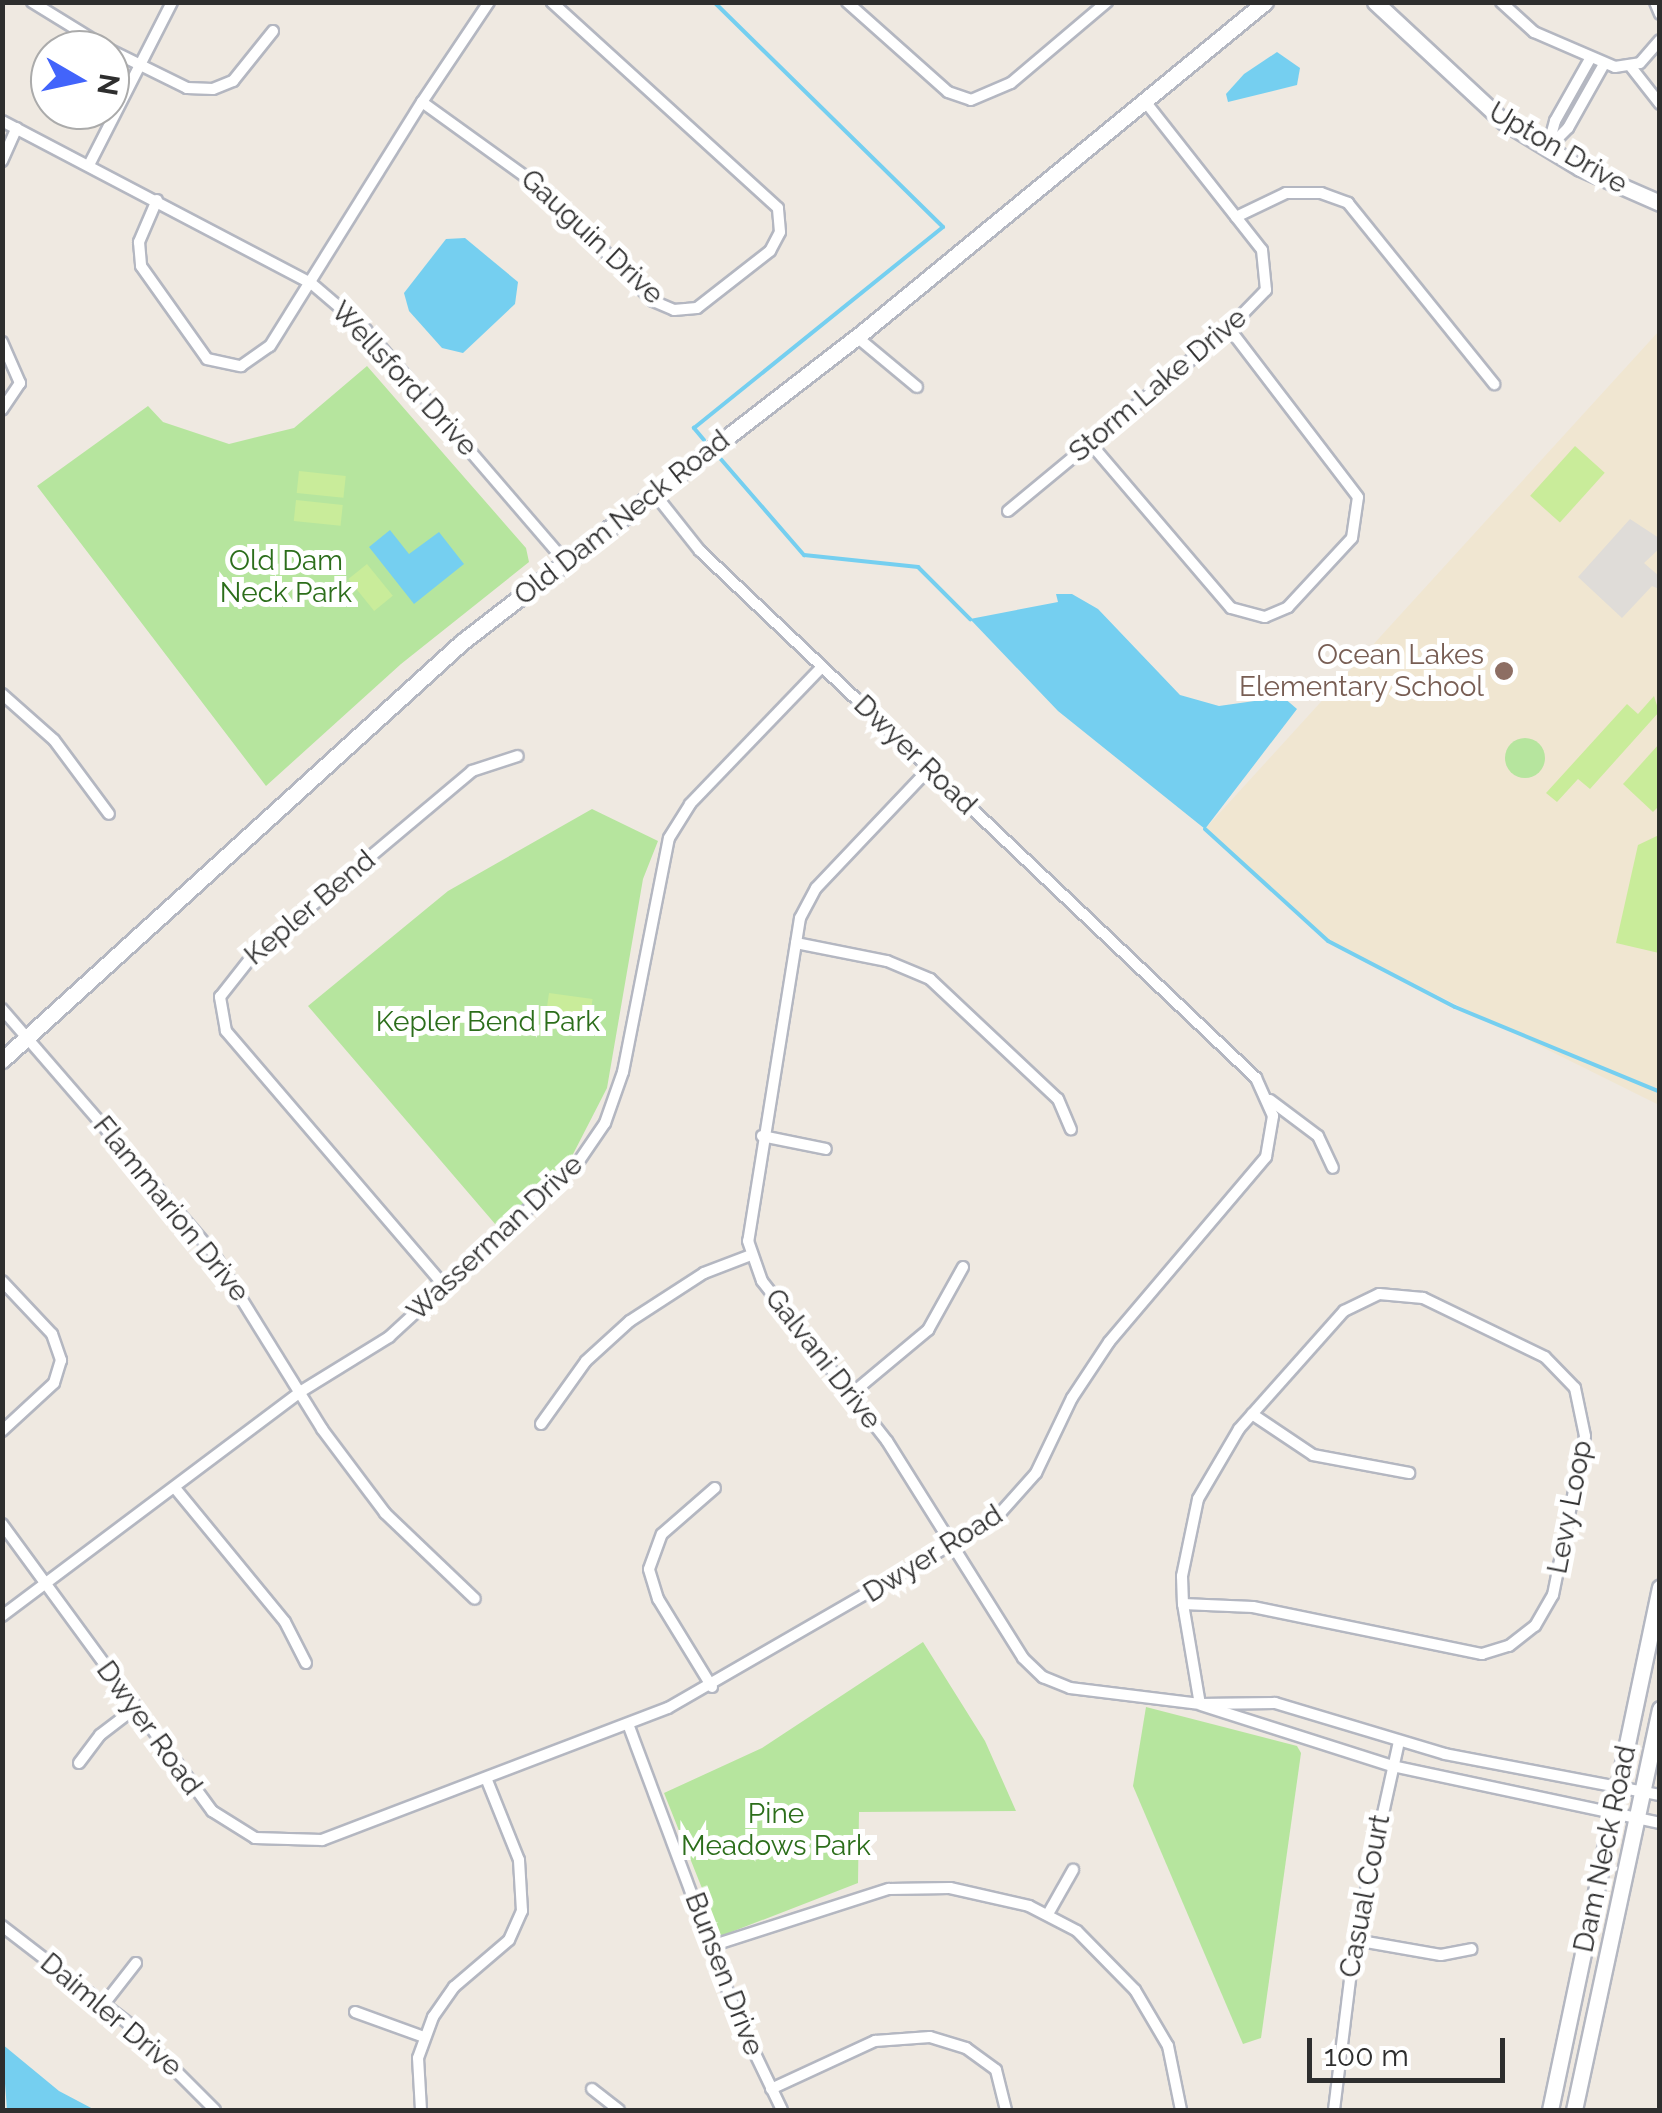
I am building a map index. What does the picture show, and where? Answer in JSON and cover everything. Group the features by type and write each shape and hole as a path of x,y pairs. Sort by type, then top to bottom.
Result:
{"street":[{"path":"32,2 78,30"},
{"path":"89,165 172,2"},
{"path":"157,200 139,242 141,266 216,365 241,366 263,354 489,2"},
{"name":"Gauguin Drive","path":"422,102 547,192 653,301 674,310 697,308 770,251 780,232 778,208 552,2"},
{"path":"847,2 948,92 971,100 1011,83 1107,2"},
{"path":"859,13 868,2"},
{"name":"Old Dam Neck Road","path":"2,1060 462,642 857,337 1265,2"},
{"name":"Upton Drive","path":"1374,2 1464,91 1548,148 1660,203"},
{"path":"1501,2 1534,32 1604,64 1631,66 1660,40"},
{"path":"1655,2 1660,14"},
{"path":"130,61 186,88 213,89 233,82 273,31"},
{"path":"1548,148 1555,121 1590,58"},
{"path":"1548,148 1568,128 1604,64"},
{"path":"1631,66 1660,104"},
{"name":"Storm Lake Drive","path":"1008,511 1229,328 1262,298 1268,281 1262,250 1144,100"},
{"name":"Wellsford Drive","path":"2,121 311,282 379,344 565,561"},
{"path":"2,161 17,128"},
{"path":"1236,217 1286,193 1321,192 1348,204 1494,384"},
{"path":"1090,443 1231,608 1265,618 1288,607 1352,538 1358,498 1229,328"},
{"path":"857,337 916,386"},
{"path":"2,342 20,382 2,410"},
{"name":"Dwyer Road","path":"2,1524 212,1811 235,1830 276,1842 322,1840 628,1724 712,1687 995,1519 1025,1490 1109,1342 1266,1156 1273,1131 1269,1100 1256,1078 700,551 654,493"},
{"name":"Wasserman Drive","path":"2,1616 300,1392 389,1336 447,1289 594,1142 622,1072 668,838 690,804 822,667"},
{"path":"2,694 54,740 109,814"},
{"name":"Kepler Bend","path":"447,1289 226,1030 220,997 253,955 472,770 518,756"},
{"path":"542,1424 586,1361 630,1321 704,1273 750,1255 748,1224 796,943 816,888 929,768"},
{"path":"796,943 887,961 930,980 1058,1099 1071,1128"},
{"name":"Flammarion Drive","path":"2,1009 213,1253 300,1392 385,1513 474,1599"},
{"path":"1269,1100 1318,1136 1334,1168"},
{"path":"762,1136 826,1149"},
{"name":"Galvani Drive","path":"750,1255 762,1281 850,1395 954,1544 1023,1658 1044,1677 1070,1688 1200,1704 1276,1703 1398,1742 1660,1794"},
{"path":"850,1395 928,1330 963,1266"},
{"path":"2,1280 52,1334 61,1360 54,1382 2,1432"},
{"name":"Levy Loop","path":"1183,1604 1253,1606 1482,1654 1523,1638 1552,1596 1585,1421 1576,1388 1545,1357 1436,1303 1379,1294 1344,1311 1252,1414 1198,1499 1184,1550 1183,1604 1200,1704"},
{"path":"1252,1414 1313,1455 1409,1473"},
{"path":"175,1488 285,1622 306,1662"},
{"path":"712,1687 658,1599 649,1569 662,1534 715,1488"},
{"name":"Dam Neck Road","path":"1550,2110 1660,1587"},
{"name":"Galvani Drive","path":"1200,1704 1392,1766 1660,1823"},
{"path":"79,1763 100,1736 134,1709"},
{"name":"Dam Neck Road","path":"1574,2110 1660,1709"},
{"name":"Bunsen Drive","path":"628,1724 711,1946 782,2110"},
{"name":"Casual Court","path":"1334,2110 1355,1940 1398,1742"},
{"path":"421,2110 416,2078 424,2037 454,1987 509,1940 522,1911 520,1860 486,1778"},
{"path":"1048,1914 1073,1870"},
{"path":"711,1946 889,1889 978,1892 1048,1914 1095,1945 1135,1990 1168,2046 1181,2110"},
{"name":"Daimler Drive","path":"2,1926 104,2004 215,2110"},
{"path":"1355,1940 1441,1955 1471,1949"},
{"path":"104,2004 136,1963"},
{"path":"355,2012 424,2037"},
{"path":"771,2089 875,2041 930,2037 966,2048 996,2070 1006,2110"},
{"path":"592,2089 614,2100 618,2110"}],"shaded area":[{"name":"Ocean Lakes Elementary School","path":"1659,331 1659,1105 1328,941 1205,829"},
{"path":"1630,519 1659,538 1659,549 1644,563 1659,576 1659,589 1652,586 1622,618 1578,577"}],"green space":[{"name":"Old Dam Neck Park","path":"367,366 526,548 529,562 401,664 266,786 37,486 148,406 163,422 229,444 294,428"},
{"path":"1575,446 1605,473 1560,523 1530,496"},
{"path":"299,471 346,476 343,498 297,493"},
{"path":"296,500 343,505 341,526 294,521"},
{"path":"367,564 393,596 374,611 348,579"},
{"path":"1654,696 1659,712 1590,789 1578,779 1557,802 1546,793 1627,704 1638,714"},
{"path":"1525,738 1539,744 1545,758 1539,772 1525,778 1511,772 1505,758 1511,744"},
{"path":"1659,744 1659,806 1653,812 1623,784"},
{"name":"Kepler Bend Park","path":"592,809 658,841 643,879 607,1088 569,1162 502,1232 308,1006 448,891"},
{"path":"1659,835 1659,953 1616,943 1638,845"},
{"path":"549,993 593,999 589,1023 546,1017"},
{"name":"Pine Meadows Park","path":"923,1642 985,1741 1016,1811 859,1812 858,1883 721,1936 664,1793 762,1748"},
{"path":"1146,1707 1297,1746 1301,1753 1261,2038 1243,2044 1133,1786"}],"water":[{"path":"1277,52 1300,68 1297,85 1228,102 1226,94 1244,74"},
{"path":"465,238 518,282 515,304 463,353 442,348 409,311 404,293 446,239"},
{"path":"390,530 409,554 439,532 464,564 414,604 369,547"},
{"path":"1056,594 1072,594 1098,609 1180,695 1219,706 1283,697 1297,709 1205,829 1058,711 970,619 1058,602"},
{"path":"2,2044 59,2091 95,2110 7,2110"}],"waterway":[{"path":"704,440 694,428 943,227 714,2"},
{"path":"719,457 804,555 918,567 970,619"},
{"path":"1205,829 1328,941 1455,1007 1660,1092"}],"place":[{"name":"Ocean Lakes Elementary School","path":"1504,671"}]}
